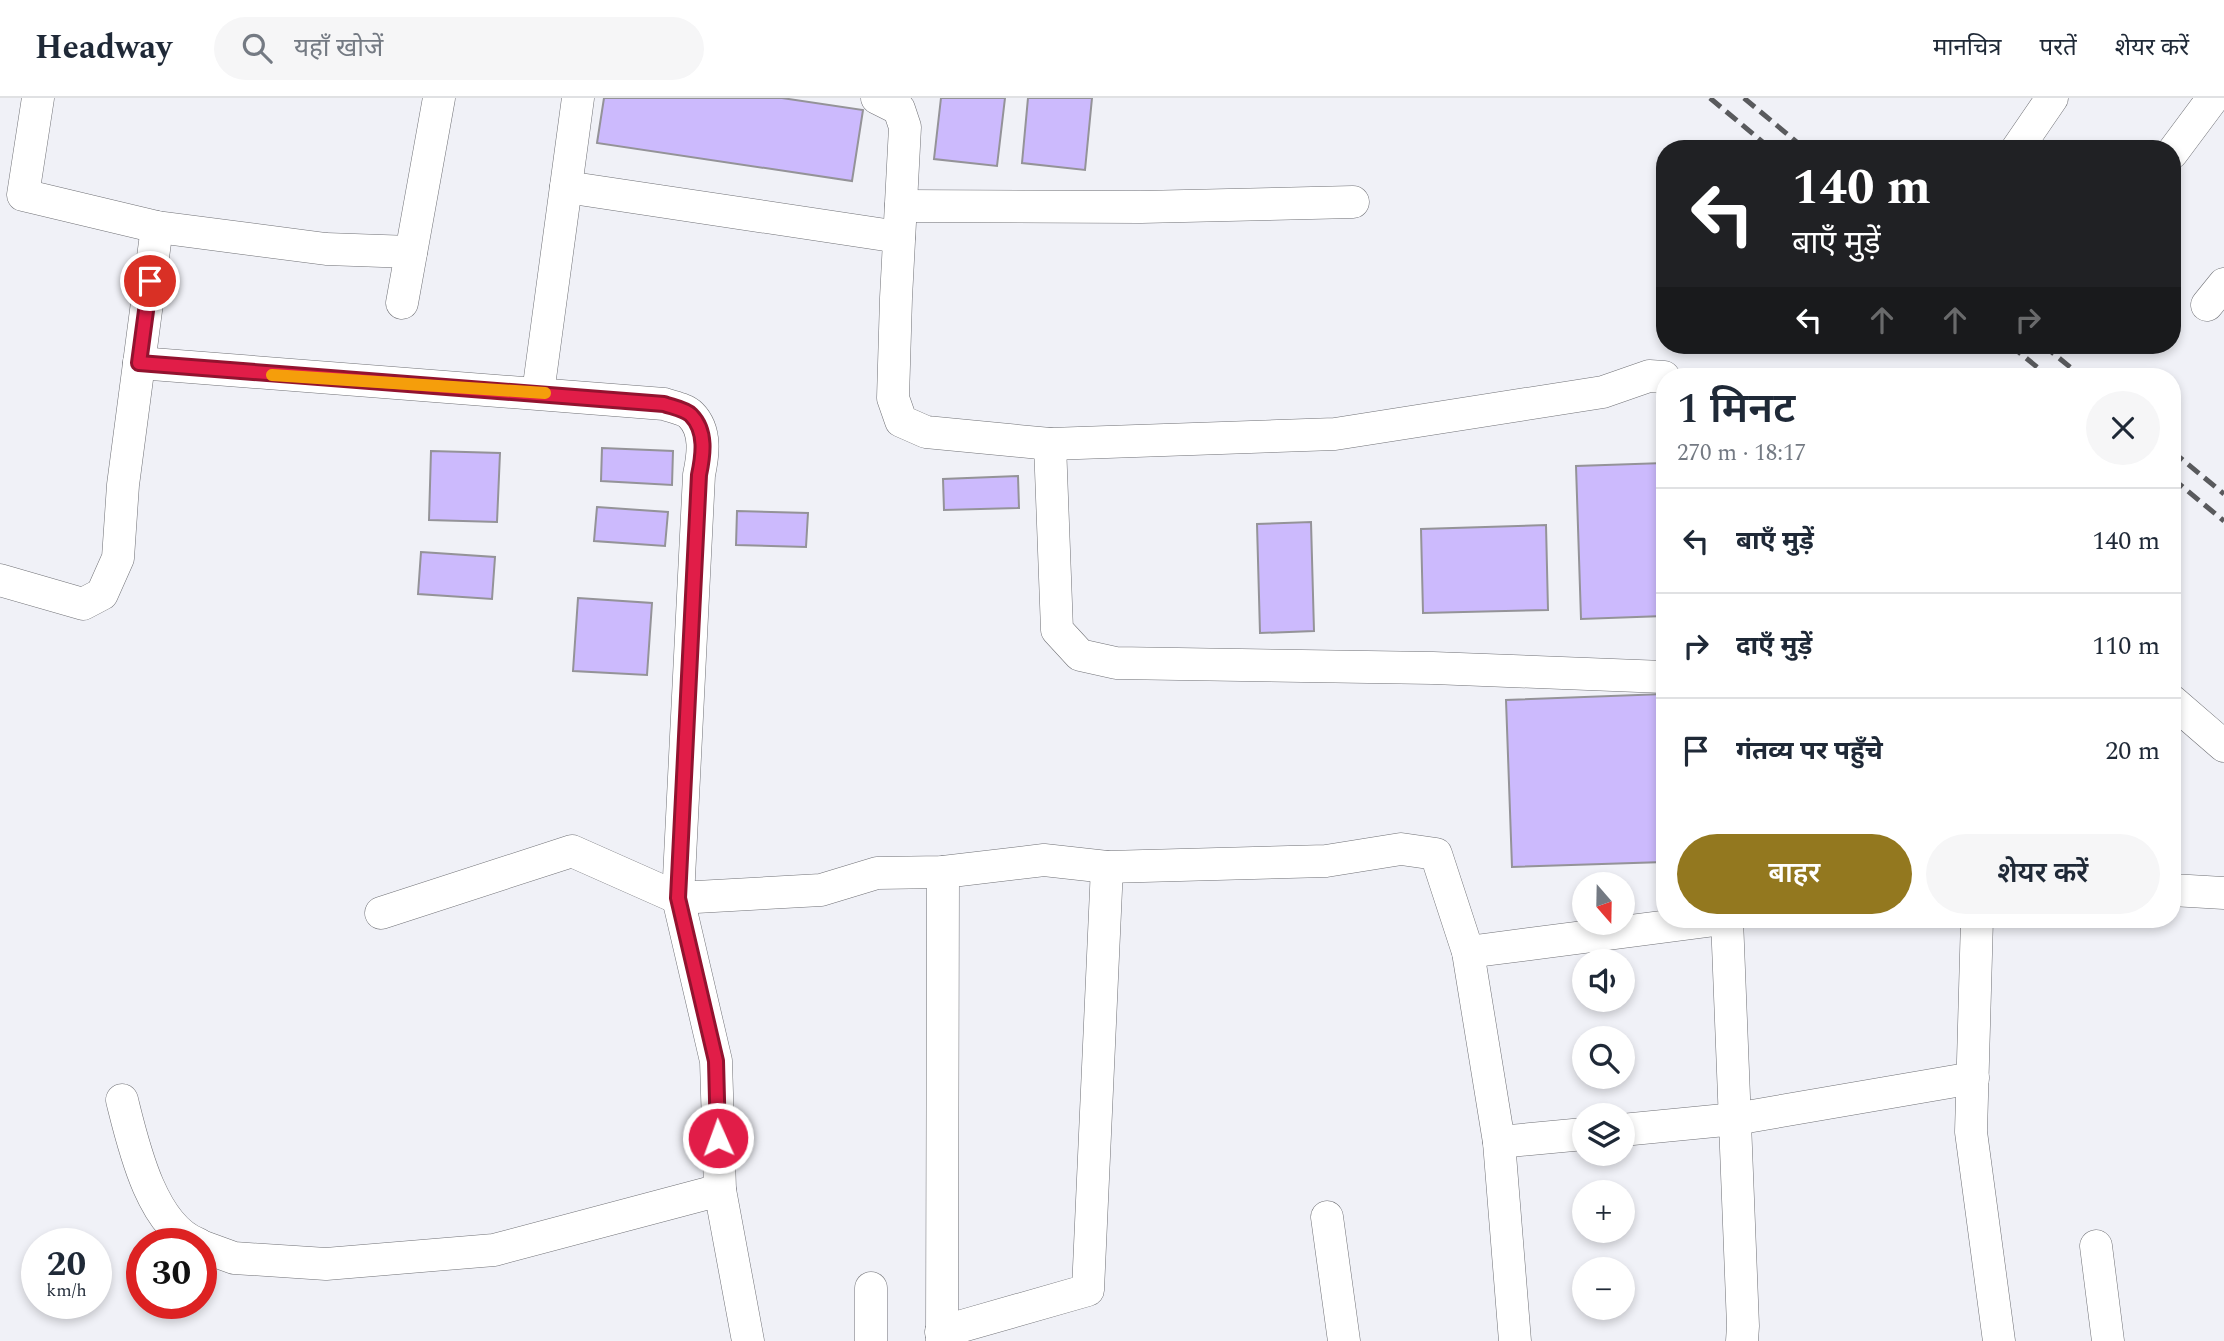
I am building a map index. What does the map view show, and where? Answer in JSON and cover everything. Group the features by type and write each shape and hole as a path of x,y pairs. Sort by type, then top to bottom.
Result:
{"street":[{"path":"38,98 23,195 157,227 326,249 411,252"},
{"path":"402,303 439,98"},
{"path":"537,393 578,98"},
{"path":"877,98 899,109 905,127 894,398 901,421 926,432 1050,444 1335,435 1602,392 1649,376 1656,376"},
{"path":"2023,140 2052,98"},
{"path":"2181,141 2213,98"},
{"path":"566,187 899,237"},
{"path":"901,206 1141,207 1353,202"},
{"path":"0,580 83,604 102,594 118,558 123,485 157,227"},
{"path":"139,363 664,404 690,414 699,430 704,452 699,475 678,898 716,1061 720,1190 748,1341"},
{"path":"1050,444 1057,630 1080,655 1116,663 1433,668 1656,677"},
{"path":"2181,709 2224,746"},
{"path":"381,913 572,851 678,898 821,890 877,873 943,872 1044,860 1107,867 1326,861 1401,849 1436,854 1468,952 1499,1142 1515,1341"},
{"path":"943,872 942,1336 1088,1290 1107,867"},
{"path":"2181,891 2224,893"},
{"path":"1468,952 1656,928"},
{"path":"1725,928 1742,1341"},
{"path":"1977,928 1972,1132 2000,1341"},
{"path":"1635,1129 1735,1119 1973,1078"},
{"path":"122,1100 137,1163 166,1219 175,1228"},
{"path":"1499,1142 1572,1135"},
{"path":"217,1252 234,1258 326,1264 494,1250 720,1190"},
{"path":"1326,1217 1344,1341"},
{"path":"2096,1246 2108,1341"},
{"path":"871,1288 872,1341"}],"building":[{"path":"604,98 782,98 863,110 852,181 597,143"},
{"path":"941,98 1005,98 997,166 934,159"},
{"path":"1028,98 1092,98 1085,170 1022,163"},
{"path":"602,448 673,451 672,485 601,481"},
{"path":"431,451 500,453 497,522 429,520"},
{"path":"1656,463 1656,616 1581,619 1576,466"},
{"path":"1018,476 1019,508 944,510 943,479"},
{"path":"597,507 668,512 665,546 594,541"},
{"path":"737,511 808,513 806,547 736,545"},
{"path":"1311,522 1314,631 1260,633 1257,524"},
{"path":"1546,525 1548,610 1423,613 1421,529"},
{"path":"421,552 495,557 492,599 418,594"},
{"path":"578,598 652,603 647,675 573,671"},
{"path":"1656,694 1656,862 1512,867 1506,700"}],"railway":[{"path":"1710,98 1760,140"},
{"path":"1744,98 1794,140"},
{"path":"2021,354 2038,368"},
{"path":"2054,354 2071,368"},
{"path":"2181,458 2224,494"},
{"path":"2181,485 2224,521"}],"slow traffic":[{"path":"272,375 545,393"}],"route":[{"path":"150,281 139,363 664,404 690,414 699,430 704,452 699,475 678,898 716,1061 718,1138"}]}
